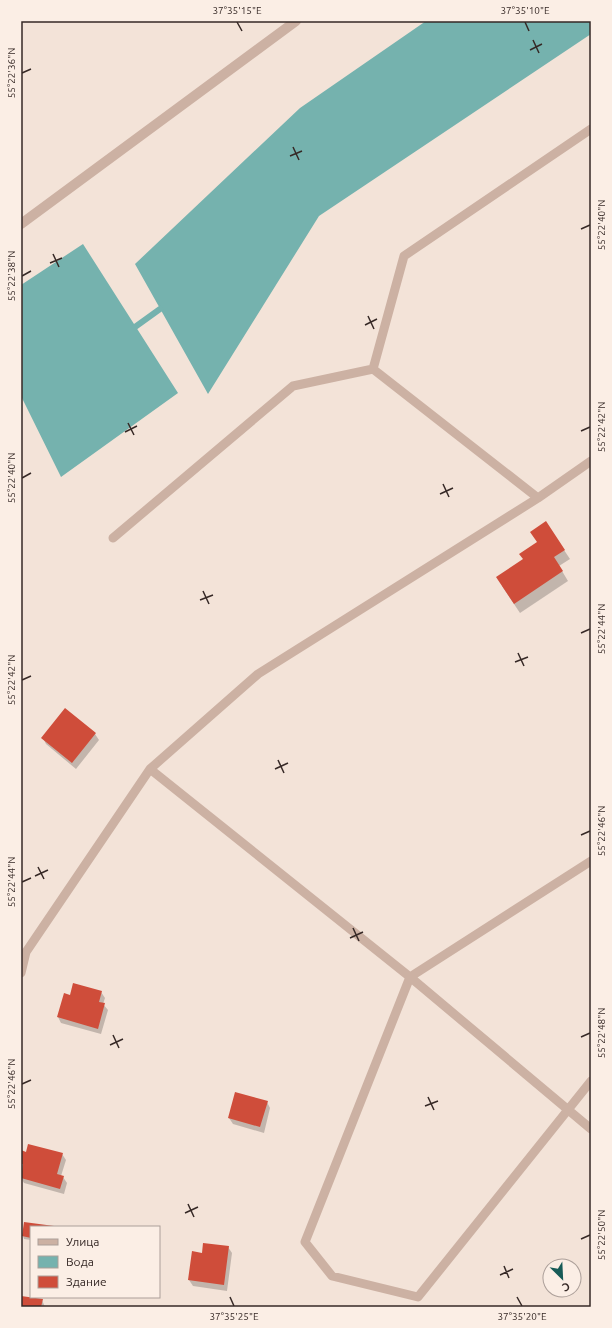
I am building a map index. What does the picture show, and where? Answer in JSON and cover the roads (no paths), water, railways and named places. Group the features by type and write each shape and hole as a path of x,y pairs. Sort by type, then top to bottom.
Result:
{"street":[{"path":"21,224 296,21"}],"lane":[{"path":"373,369 404,256 591,129"},
{"path":"373,369 538,498"},
{"path":"113,538 293,386 373,369"},
{"path":"21,973 26,952 150,770 258,674 538,498 591,461"},
{"path":"150,770 410,977 591,1129"},
{"path":"591,861 410,977 305,1242 332,1276 418,1297 591,1081"}],"water":[{"path":"426,21 591,21 591,34 319,216 208,394 135,264 300,108"},
{"path":"83,244 178,393 61,477 21,396 21,285"}],"waterway":[{"path":"135,327 160,309"}]}
